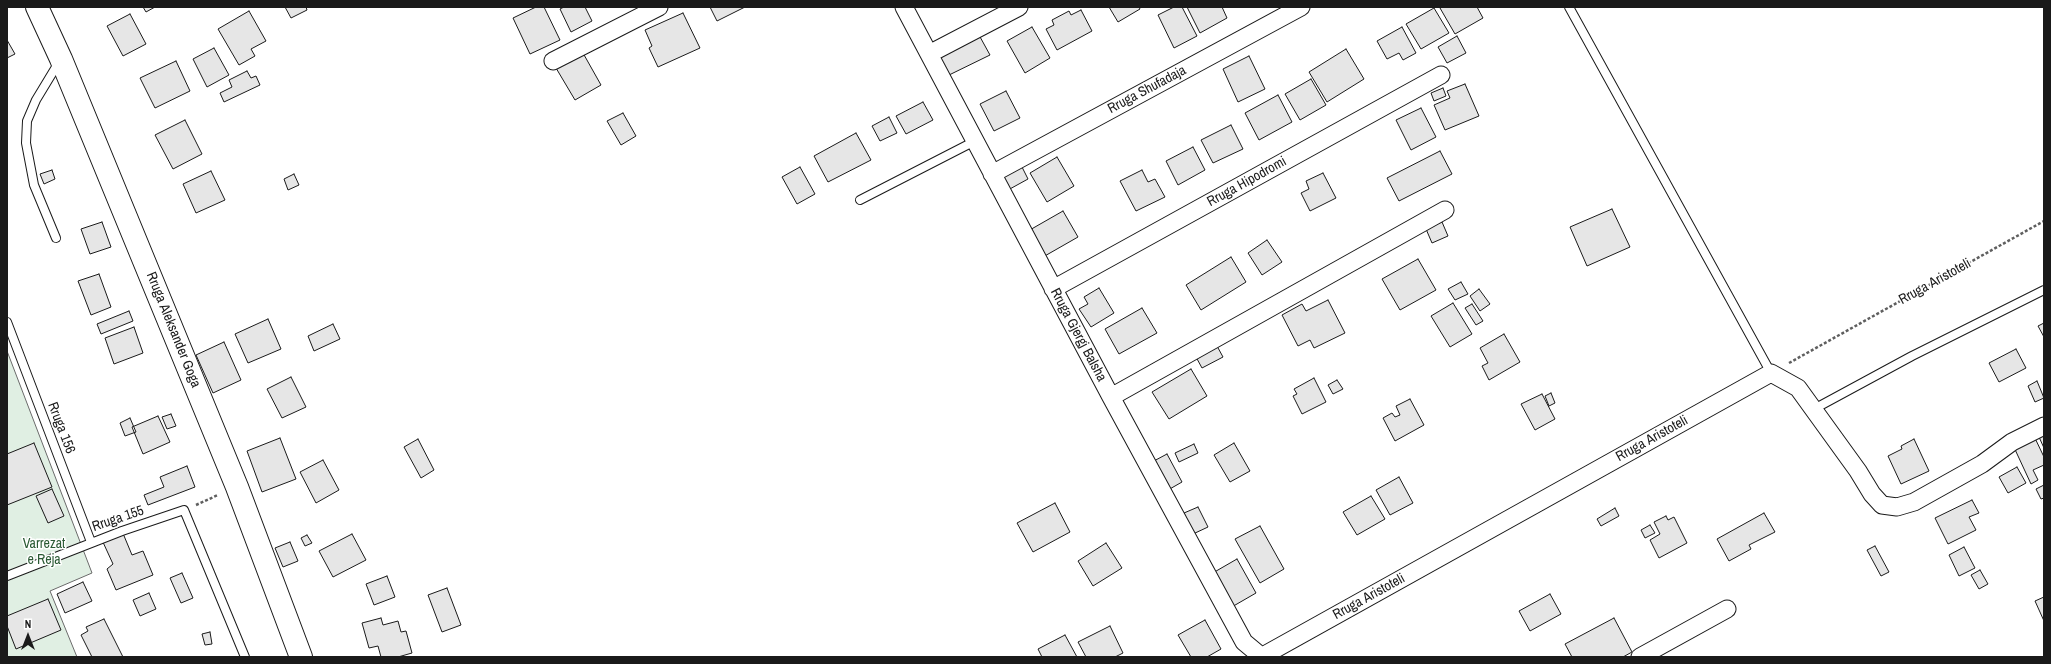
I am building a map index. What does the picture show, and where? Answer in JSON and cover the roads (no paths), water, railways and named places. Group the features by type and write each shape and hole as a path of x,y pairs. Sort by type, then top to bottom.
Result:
{"main road":[{"name":"Rruga Aleksander Goga","path":"37,7 60,59 237,487 301,657"}],"street":[{"path":"553,61 659,7"},
{"name":"Rruga Gjergj Balsha","path":"904,7 1110,398 1244,642 1261,657"},
{"path":"929,54 1019,7"},
{"name":"Rruga Shufadaja","path":"992,174 1301,7"},
{"name":"Rruga Hipodromi","path":"1053,289 1441,75"},
{"path":"1110,398 1445,210"},
{"path":"1771,373 1798,388 1858,471 1872,494 1882,504 1897,507 1914,502 1975,468 2012,442 2044,426"},
{"name":"Rruga Aristoteli","path":"1261,657 1771,373"},
{"path":"1640,657 1727,609"}],"lane":[{"path":"1569,7 1771,373"},
{"path":"56,238 34,185 27,136 27,121 36,100 60,59"},
{"path":"860,200 975,141"},
{"path":"1814,409 1912,356 2044,290"},
{"name":"Rruga 156","path":"7,322 91,542"},
{"name":"Rruga 155","path":"7,576 91,542 184,510 244,657"}],"park label":[{"name":"Varrezat e Reja","path":"44,552"}]}
